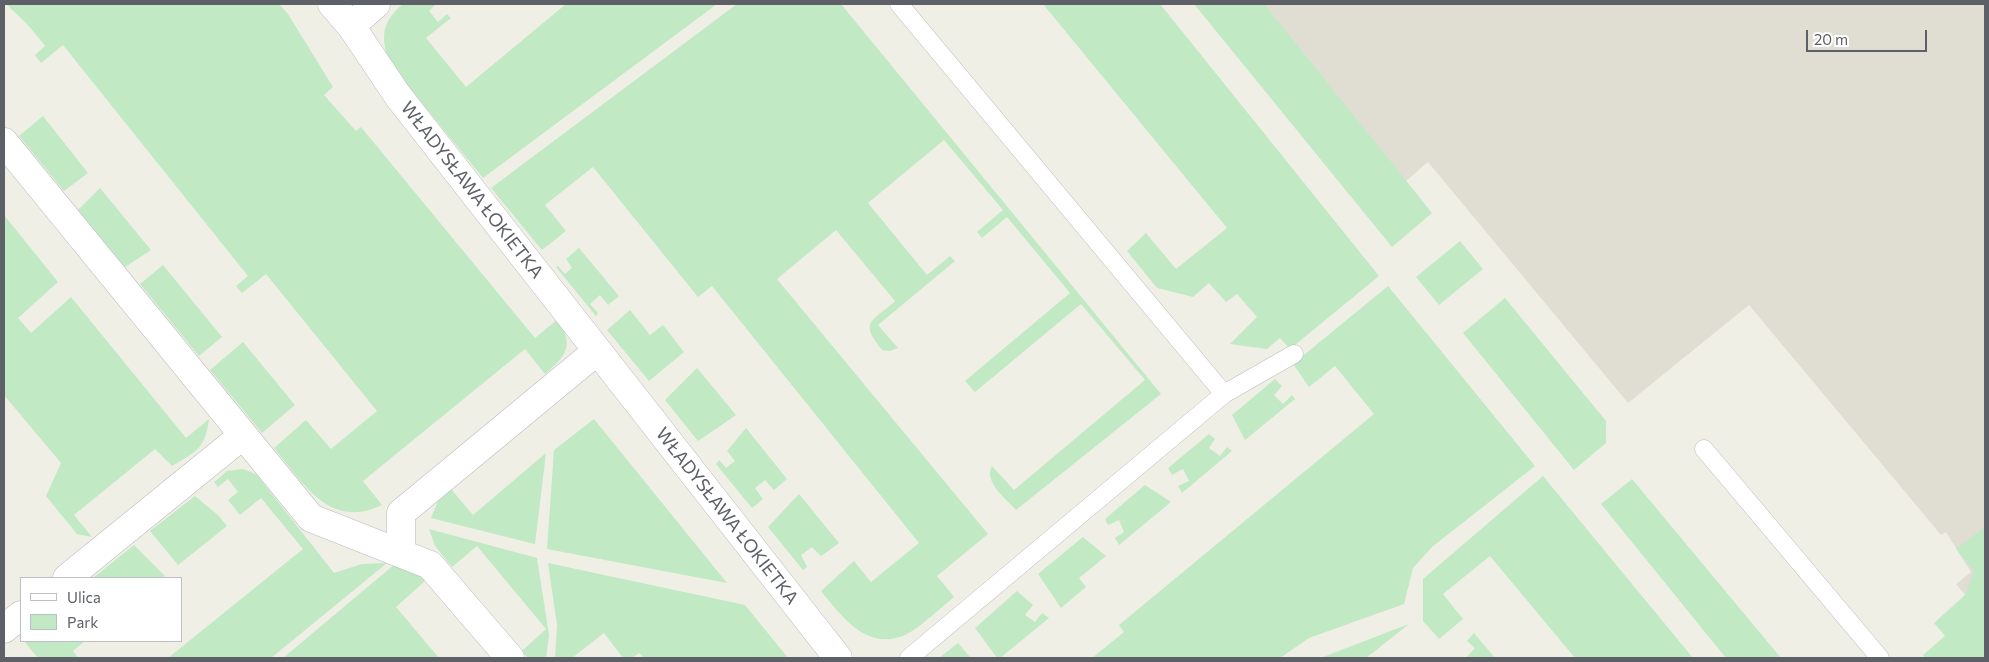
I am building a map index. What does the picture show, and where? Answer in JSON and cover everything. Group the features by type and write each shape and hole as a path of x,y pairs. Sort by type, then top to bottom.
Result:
{"street":[{"name":"WŁADYSŁAWA ŁOKIETKA","path":"332,4 350,26 398,96 838,658"},
{"path":"350,26 376,4"},
{"path":"4,142 242,436 311,518 430,564 510,658"},
{"path":"401,554 401,513 597,351"},
{"path":"67,577 242,436"},
{"path":"4,629 20,616"}],"lane":[{"path":"899,4 1224,394"},
{"path":"909,658 1224,394 1294,354"},
{"path":"1704,449 1880,658"}],"shaded area":[{"path":"1246,4 1985,4 1985,619 1956,584 1971,572 1946,532 1941,535 1749,305 1628,403 1428,162 1397,189"}],"green space":[{"path":"6,4 279,4 288,14 333,87 324,95 356,131 361,127 535,338 558,319 566,336 567,343 563,355 545,374 525,349 363,481 382,505 363,511 347,512 332,507 319,499 296,476 274,448 306,420 331,449 377,411 266,274 242,293 236,286 248,276 63,45 41,63 35,55 45,46 28,25"},
{"path":"403,4 436,4 429,11 438,22 447,14 451,18 426,38 466,87 566,4 717,4 483,178 389,63 384,38 385,31 390,17"},
{"path":"737,4 841,4 1161,394 1016,510 997,490 991,478 992,466 1014,490 1145,380 1081,304 975,392 965,381 1070,293 1007,217 982,238 977,232 1003,210 944,140 868,203 927,275 950,256 955,261 878,325 898,348 890,351 882,350 871,333 870,327 871,322 895,301 836,230 777,279 988,534 937,576 954,597 910,632 891,639 879,639 857,629 838,612 821,591 854,561 871,582 919,543 712,286 698,297 593,167 545,205 566,231 542,250 491,188"},
{"path":"1043,4 1160,4 1379,276 1290,349 1280,338 1267,349 1230,344 1257,317 1237,294 1226,302 1209,283 1193,297 1157,288 1127,251 1146,233 1176,269 1227,228"},
{"path":"1194,4 1264,4 1432,213 1392,247"},
{"path":"43,116 88,173 64,191 19,136"},
{"path":"100,188 151,250 125,267 78,210"},
{"path":"4,215 58,282 18,318 31,333 71,297 186,438 209,419 205,437 194,452 172,466 155,449 74,515 92,537 77,534 46,496 61,463 4,395"},
{"path":"1460,241 1483,269 1439,305 1416,277"},
{"path":"579,248 619,296 608,305 600,295 590,304 598,313 596,316 556,267 558,266 565,274 572,268 566,259"},
{"path":"163,265 222,337 199,356 140,284"},
{"path":"1388,286 1535,466 1432,547 1413,568 1404,604 1309,638 1280,658 1092,658 1124,632 1119,625 1374,414 1335,366 1309,387 1293,364"},
{"path":"1505,298 1606,421 1606,443 1574,470 1463,333"},
{"path":"630,310 650,335 663,325 684,352 649,381 607,330"},
{"path":"243,342 295,405 262,433 210,370"},
{"path":"697,368 736,415 698,441 665,400"},
{"path":"1275,379 1282,386 1274,395 1283,404 1292,395 1295,399 1245,440 1232,415"},
{"path":"594,419 727,583 547,549 554,450"},
{"path":"746,428 787,479 774,490 765,480 755,488 763,499 752,508 716,464 719,460 726,468 735,461 727,451"},
{"path":"1209,434 1215,439 1209,448 1220,456 1227,447 1232,451 1182,493 1178,486 1189,481 1183,469 1172,475 1168,468"},
{"path":"546,453 535,544 431,518 438,501 451,489 473,515"},
{"path":"243,469 256,474 334,573 362,564 387,563 271,658 168,658 303,549 261,498 240,515 228,500 238,492 228,479 218,487 214,482 227,471"},
{"path":"1543,476 1693,658 1575,658 1490,556 1443,594 1463,619 1439,639 1423,621 1423,579"},
{"path":"1632,479 1781,658 1726,658 1601,504"},
{"path":"1145,485 1171,502 1119,545 1115,538 1124,532 1119,520 1108,525 1105,519"},
{"path":"799,494 839,543 821,556 812,547 801,555 807,567 803,570 768,527"},
{"path":"195,496 219,516 227,526 178,565 150,531"},
{"path":"1985,527 1985,658 1925,658 1923,655 1945,636 1934,623 1965,595 1974,571 1956,549"},
{"path":"429,529 537,558 549,635 546,658 528,658 522,651 546,629 477,546 452,567 435,546"},
{"path":"1083,537 1106,556 1079,578 1086,587 1061,608 1038,574"},
{"path":"134,545 165,576 164,577 94,577"},
{"path":"548,563 745,605 788,658 644,658 639,653 632,658 623,658 604,633 572,658 555,658 557,625"},
{"path":"395,564 412,569 425,581 396,607 439,658 283,658"},
{"path":"1017,591 1033,605 1025,615 1035,622 1042,613 1049,618 1000,658 997,658 975,628"},
{"path":"1409,624 1366,658 1322,658 1323,657"},
{"path":"1474,633 1495,658 1466,658 1475,648 1467,641"},
{"path":"25,642 84,642 73,651 78,658 38,658"},
{"path":"958,643 971,658 939,658"}]}
